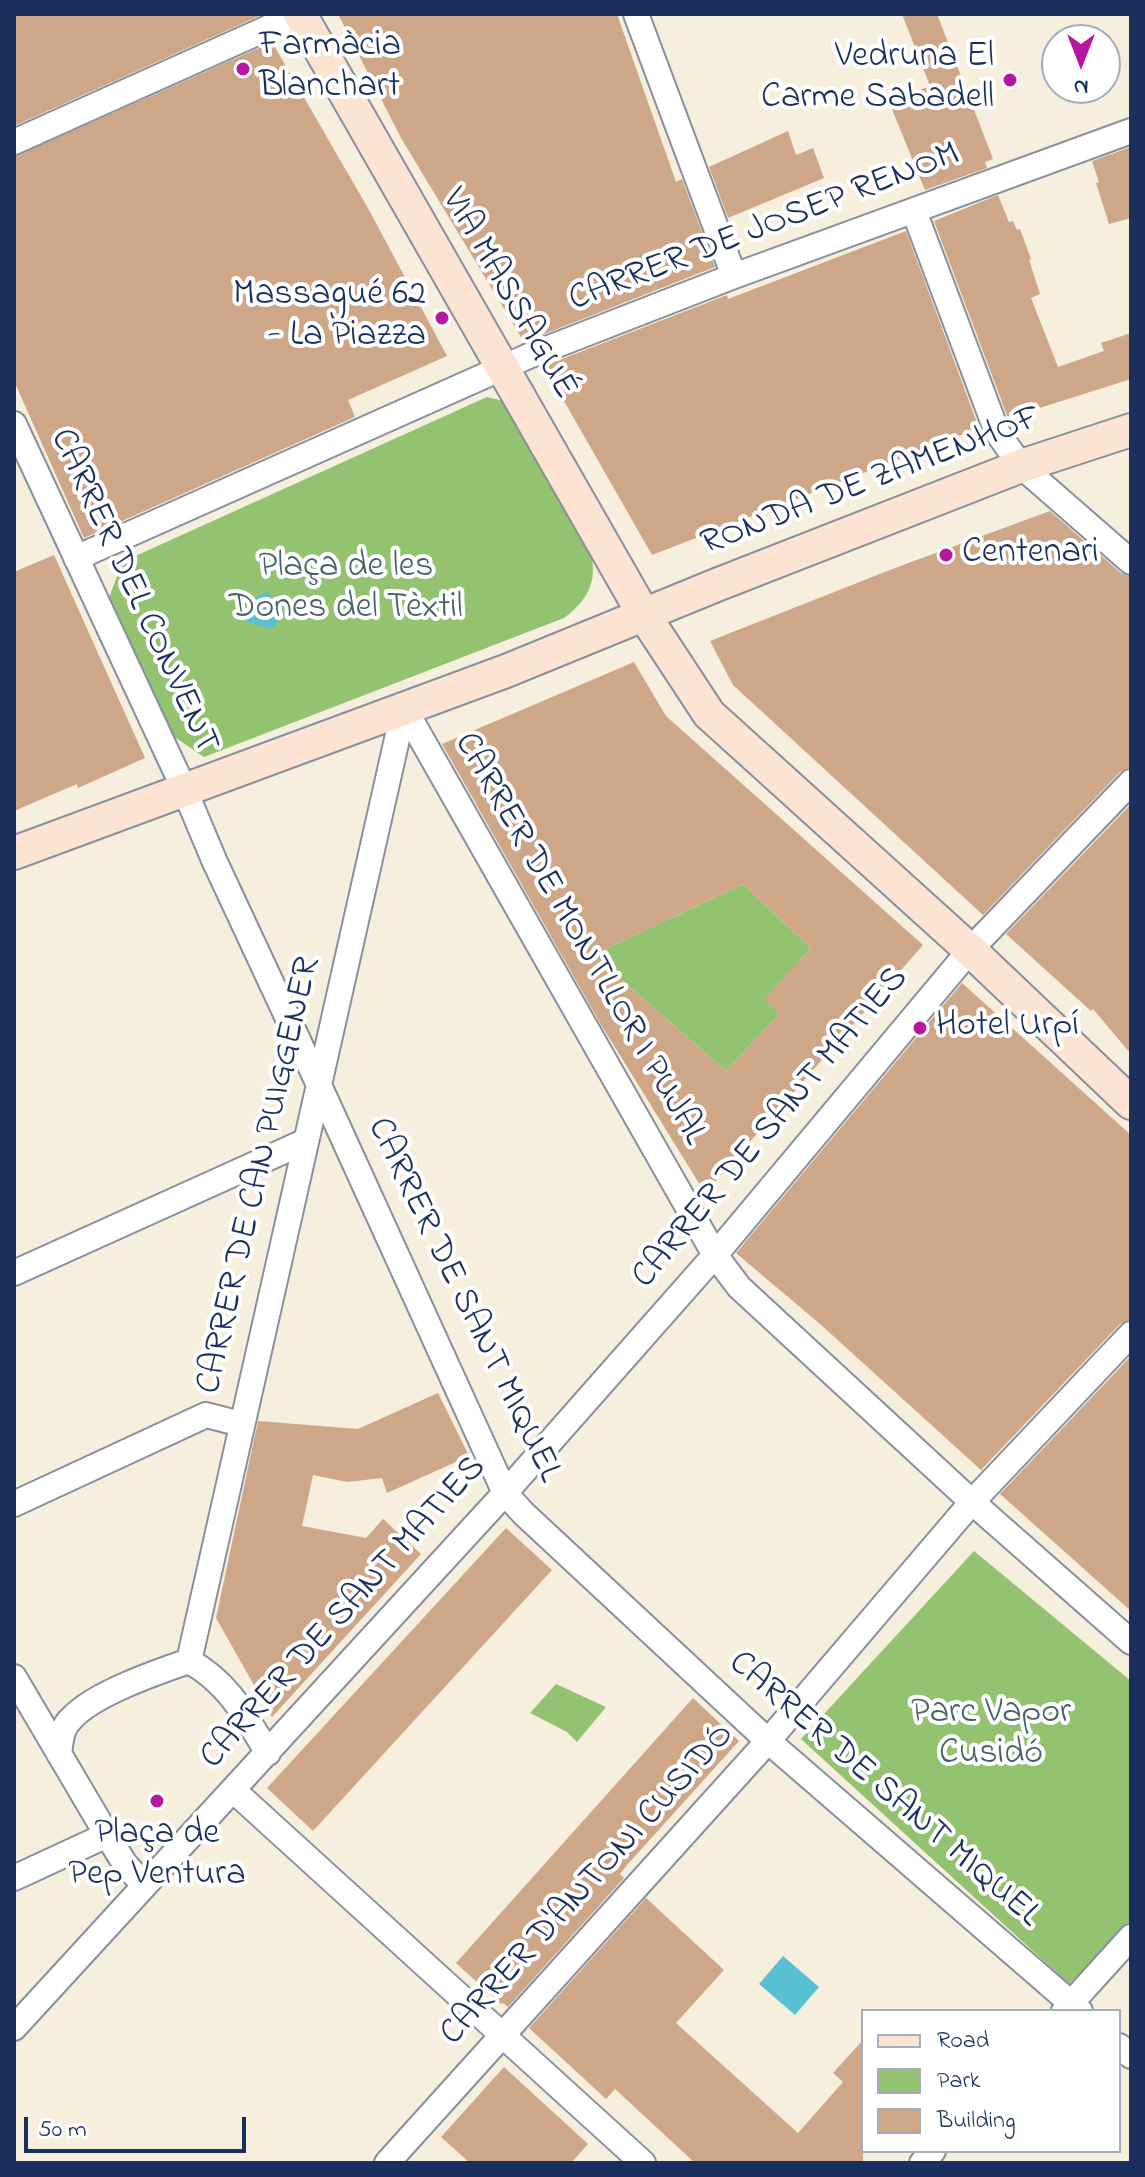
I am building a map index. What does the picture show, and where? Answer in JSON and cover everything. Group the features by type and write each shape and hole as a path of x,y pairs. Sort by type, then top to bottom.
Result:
{"street":[{"path":"14,142 300,14"},
{"name":"VIA MASSAGUÉ","path":"300,14 644,615 709,714 970,950 1131,1103"},
{"path":"636,14 734,276"},
{"name":"CARRER DE JOSEP RENOM","path":"76,558 502,367 734,276 1131,131"},
{"path":"914,211 997,432 1021,466 1131,562"},
{"name":"CARRER DEL CONVENT","path":"14,424 185,791"},
{"name":"RONDA DE ZAMENHOF","path":"14,853 532,661 1021,466 1131,430"},
{"name":"CARRER DE CAN PUIGGENER","path":"189,1661 404,708"},
{"name":"CARRER DE MONTLLOR I PUJAL","path":"404,708 715,1255 739,1287 972,1502 1131,1642"},
{"name":"CARRER DE SANT MATIES","path":"14,2028 505,1493 715,1255 970,950 1131,782"},
{"name":"CARRER DE SANT MIQUEL","path":"185,791 505,1493 768,1741 1071,2008"},
{"path":"14,1273 306,1141"},
{"name":"CARRER D'ANTONI CUSIDÓ","path":"387,2163 768,1741 972,1502 1131,1334"},
{"path":"14,1504 206,1415 241,1424"},
{"path":"59,1754 62,1733 71,1719 94,1702 189,1661 209,1672 227,1688 268,1753"},
{"path":"14,1677 125,1864 144,1885"},
{"path":"233,1790 643,2163"},
{"path":"14,1878 107,1835"},
{"path":"1071,2008 1131,1937"}],"green space":[{"name":"Plaça de les Dones del Tèxtil","path":"487,397 504,401 589,547 593,568 590,587 573,611 564,618 204,757 173,736 109,598 122,562"},
{"path":"743,884 811,948 765,999 779,1014 726,1071 593,955"},
{"name":"Parc Vapor Cusidó","path":"974,1551 1131,1681 1131,1922 1069,1984 801,1739"},
{"path":"556,1684 606,1707 577,1742 567,1732 530,1713"}],"water":[{"path":"267,592 274,599 278,623 271,629 244,618 244,612 257,597"},
{"path":"783,1956 819,1987 795,2015 759,1984"}],"building":[{"path":"14,14 258,14 259,16 14,126"},
{"path":"338,14 617,14 676,182 682,179 715,267 524,342 401,138"},
{"path":"902,14 937,14 993,159 985,162 987,168 925,190 889,102 930,86"},
{"path":"272,42 369,210 447,356 348,400 355,417 84,538 14,381 14,157"},
{"path":"788,131 796,155 813,148 824,178 728,218 709,167"},
{"path":"1131,147 1131,218 1109,224 1092,161"},
{"path":"998,195 1009,222 1013,221 1017,230 1020,229 1031,259 1040,294 1031,298 1058,367 1104,351 1101,343 1131,333 1131,379 1008,418 934,221"},
{"path":"906,231 979,428 652,555 544,366 727,295 728,299"},
{"path":"1050,511 1121,573 1131,577 1131,767 1120,772 983,915 733,685 710,641"},
{"path":"54,555 145,758 78,788 77,784 14,811 14,572"},
{"path":"634,662 666,716 923,945 705,1193 600,1023 442,744","holes":["743,884 811,948 764,999 779,1014 726,1071 593,955"]},
{"path":"1131,804 1131,1054 1093,1009 1091,1011 1006,934"},
{"path":"962,983 1131,1135 1131,1319 1120,1324 981,1470 820,1324 736,1253"},
{"path":"1131,1356 1131,1611 1000,1494"},
{"path":"438,1393 469,1456 387,1493 382,1478 347,1482 313,1475 302,1526 366,1538 383,1519 421,1554 272,1717 216,1618 258,1421 358,1429"},
{"path":"506,1528 552,1570 313,1831 267,1788"},
{"path":"693,1698 739,1741 627,1865 620,1874 624,1878 508,2007 501,2004 456,1963"},
{"path":"646,1898 724,1970 676,2023 798,2133 843,2082 833,2073 861,2042 863,2163 695,2163 615,2089 606,2099 529,2028"},
{"path":"504,2067 588,2144 571,2163 470,2163 441,2137"}],"place":[{"name":"Farmàcia Blanchart","path":"243,69"},
{"name":"Vedruna El Carme Sabadell","path":"1010,80"},
{"name":"Massagué 62 - La Piazza","path":"442,318"},
{"name":"Centenari","path":"946,555"},
{"name":"Hotel Urpí","path":"920,1028"},
{"name":"Plaça de Pep Ventura","path":"157,1801"}]}
